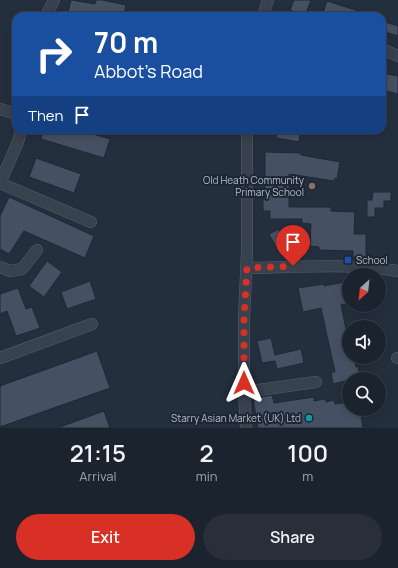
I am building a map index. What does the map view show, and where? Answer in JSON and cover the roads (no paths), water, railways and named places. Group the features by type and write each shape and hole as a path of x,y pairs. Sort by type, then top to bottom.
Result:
{"street":[{"path":"48,12 54,0"},
{"path":"264,12 268,0"},
{"path":"386,51 398,56"},
{"path":"0,109 12,113"},
{"path":"20,134 0,183 91,222"},
{"path":"246,428 244,392 244,320 247,268 247,134"},
{"path":"0,267 10,271 22,269 36,250"},
{"path":"247,268 342,266 380,268 398,271"},
{"path":"0,358 92,324"},
{"path":"244,392 316,382"}],"place":[{"name":"Old Heath Community Primary School","path":"312,186"},
{"name":"School","path":"348,260"},
{"name":"Starry Asian Market (UK) Ltd","path":"309,418"}]}
